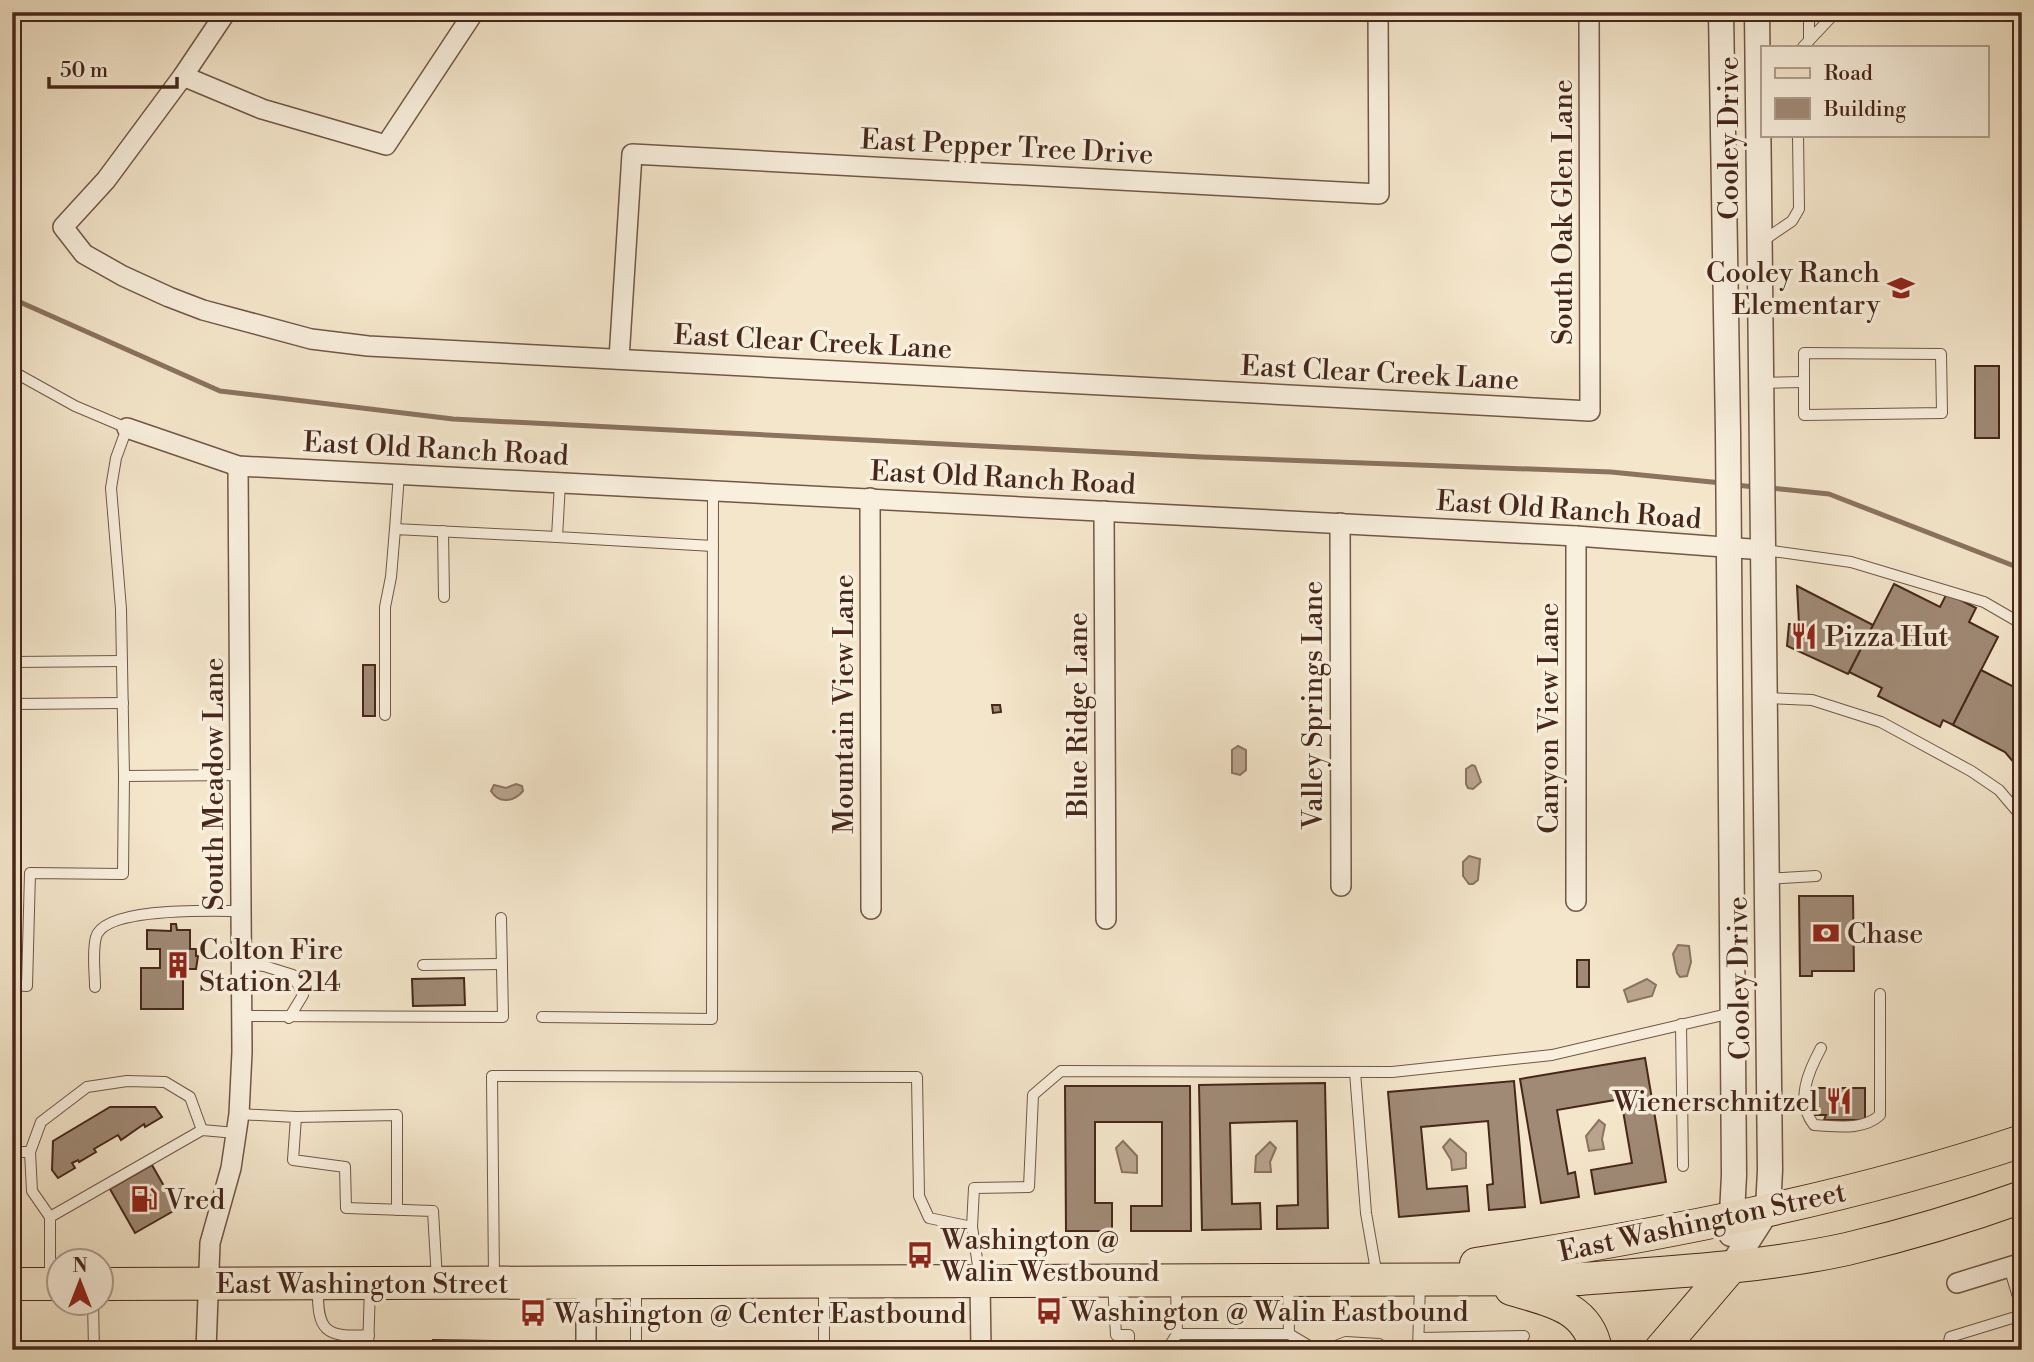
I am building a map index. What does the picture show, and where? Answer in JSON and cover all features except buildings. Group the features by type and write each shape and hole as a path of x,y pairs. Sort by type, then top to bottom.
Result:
{"main road":[{"name":"East Washington Street","path":"1378,1280 1580,1248 1731,1217 1944,1167 2022,1141"},
{"name":"East Washington Street","path":"116,1284 1580,1279 1731,1266 1844,1249 1953,1222 2022,1197"},
{"path":"1660,1350 1731,1266"},
{"path":"1480,1280 1556,1303 1573,1312 1587,1324 1596,1350"},
{"path":"12,1284 46,1284"}],"street":[{"path":"226,12 183,76 262,109 386,145 474,12"},
{"name":"East Pepper Tree Drive","path":"619,359 632,154 1379,194 1378,12"},
{"name":"South Oak Glen Lane","path":"1589,12 1590,411"},
{"name":"Cooley Drive","path":"1721,12 1732,879 1734,1175 1731,1266"},
{"name":"Cooley Drive","path":"1757,12 1760,63 1758,244 1764,550 1763,698 1770,1170 1768,1209"},
{"name":"East Clear Creek Lane","path":"183,76 106,180 63,227 84,254 123,276 203,310 311,339 368,346 470,352 1590,411"},
{"path":"1727,383 1760,383"},
{"name":"East Old Ranch Road","path":"127,428 238,466 1340,523 1764,550"},
{"name":"South Meadow Lane","path":"206,1350 211,1242 231,1168 237,1123 242,1016 238,466"},
{"name":"Mountain View Lane","path":"870,498 871,909"},
{"name":"Blue Ridge Lane","path":"1104,511 1106,919"},
{"name":"Valley Springs Lane","path":"1340,523 1341,886"},
{"name":"Canyon View Lane","path":"1576,536 1577,901"},
{"path":"1729,699 1763,698"},
{"path":"1732,879 1766,879"},
{"path":"1731,1266 1768,1209"},
{"path":"1957,1283 2016,1265"},
{"path":"980,1281 981,1350"},
{"path":"586,1282 586,1350"}],"lane":[{"path":"1806,44 1809,12"},
{"path":"1806,44 1836,12"},
{"path":"1758,244 1792,221 1799,209 1798,136"},
{"path":"1804,353 1941,354 1941,413 1804,415 1804,382 1804,353"},
{"path":"12,371 75,406 127,428 116,458 111,488 121,609 123,874 30,873 27,986 12,985"},
{"path":"1760,383 1804,382"},
{"path":"385,715 385,607 391,577 399,474"},
{"path":"557,537 560,483"},
{"path":"542,1017 712,1019 713,490"},
{"path":"395,529 713,546"},
{"path":"443,531 444,597"},
{"path":"1764,550 1851,562 1983,602 2022,624"},
{"path":"14,662 122,662"},
{"path":"1763,698 1812,700 1881,722 1971,771 1999,790 2022,817"},
{"path":"15,704 123,703"},
{"path":"124,776 240,775"},
{"path":"1766,879 1816,876"},
{"path":"95,986 96,936 103,927 159,911 242,911"},
{"path":"242,1016 503,1017 501,918"},
{"path":"242,963 264,966 293,975 303,995 289,1018"},
{"path":"423,965 502,964"},
{"path":"1821,1048 1810,1069 1805,1087 1805,1113 1814,1125 1846,1127 1873,1122 1880,1115 1880,994"},
{"path":"980,1281 972,1227 974,1188 1029,1187 1033,1096 1061,1071 1392,1072 1552,1055 1733,1013"},
{"path":"1681,1024 1683,1166"},
{"path":"1355,1072 1366,1213 1378,1280"},
{"path":"495,1282 492,1076 918,1077 919,1196 922,1208 929,1218 972,1227"},
{"path":"52,1246 50,1217 32,1191 30,1152 41,1122 87,1087 127,1081 165,1082 190,1097 202,1130"},
{"path":"50,1217 202,1130 237,1123 296,1117 397,1115 397,1210"},
{"path":"296,1117 293,1160 345,1167 346,1208 433,1211 437,1283"},
{"path":"12,1152 30,1152"},
{"path":"1947,1350 1950,1337 2022,1312 2016,1265"},
{"path":"1113,1280 1116,1335 1129,1335 1129,1350"},
{"path":"1167,1350 1177,1334 1175,1280"},
{"path":"1287,1280 1289,1334"},
{"path":"1419,1350 1420,1280"},
{"path":"824,1281 824,1350"},
{"path":"635,1282 636,1350"},
{"path":"318,1283 317,1315 330,1333 345,1337 369,1335"},
{"path":"368,1350 370,1283"},
{"path":"12,1308 13,1350"},
{"path":"93,1316 94,1350"},
{"path":"1177,1334 1289,1334 1316,1350"},
{"path":"1419,1338 1524,1336"},
{"path":"1325,1350 1379,1344 1380,1350"}],"shaded area":[{"path":"1238,746 1246,750 1246,770 1240,775 1232,773 1232,750"},
{"path":"1475,766 1481,782 1473,789 1466,784 1466,769"},
{"path":"516,784 522,786 523,791 511,799 502,800 491,791 494,785 506,788"},
{"path":"1469,856 1480,859 1478,880 1473,884 1469,884 1463,876 1463,862"},
{"path":"1678,945 1689,946 1691,962 1687,976 1680,977 1677,973 1673,954"},
{"path":"1647,979 1656,985 1652,996 1628,1002 1624,990"},
{"path":"1599,1120 1605,1125 1602,1139 1604,1149 1589,1151 1586,1136"},
{"path":"1450,1139 1466,1153 1466,1168 1452,1170 1451,1160 1443,1147"},
{"path":"1123,1141 1137,1156 1137,1173 1122,1172 1116,1148"},
{"path":"1270,1142 1276,1148 1270,1162 1271,1172 1255,1172 1256,1156"}],"waterway":[{"path":"12,296 22,303 220,391 453,419 1202,457 1611,472 1722,483"},
{"path":"1735,485 1756,487"},
{"path":"1770,488 1829,494 2022,569"}],"place":[{"name":"Cooley Ranch Elementary","path":"1901,288"},
{"name":"Pizza Hut","path":"1804,636"},
{"name":"Chase","path":"1826,933"},
{"name":"Colton Fire Station 214","path":"178,965"},
{"name":"Wienerschnitzel","path":"1839,1101"},
{"name":"Vred","path":"144,1199"},
{"name":"Washington @ Walin Westbound","path":"920,1255"},
{"name":"Washington @ Walin Eastbound","path":"1049,1311"},
{"name":"Washington @ Center Eastbound","path":"533,1313"}]}
